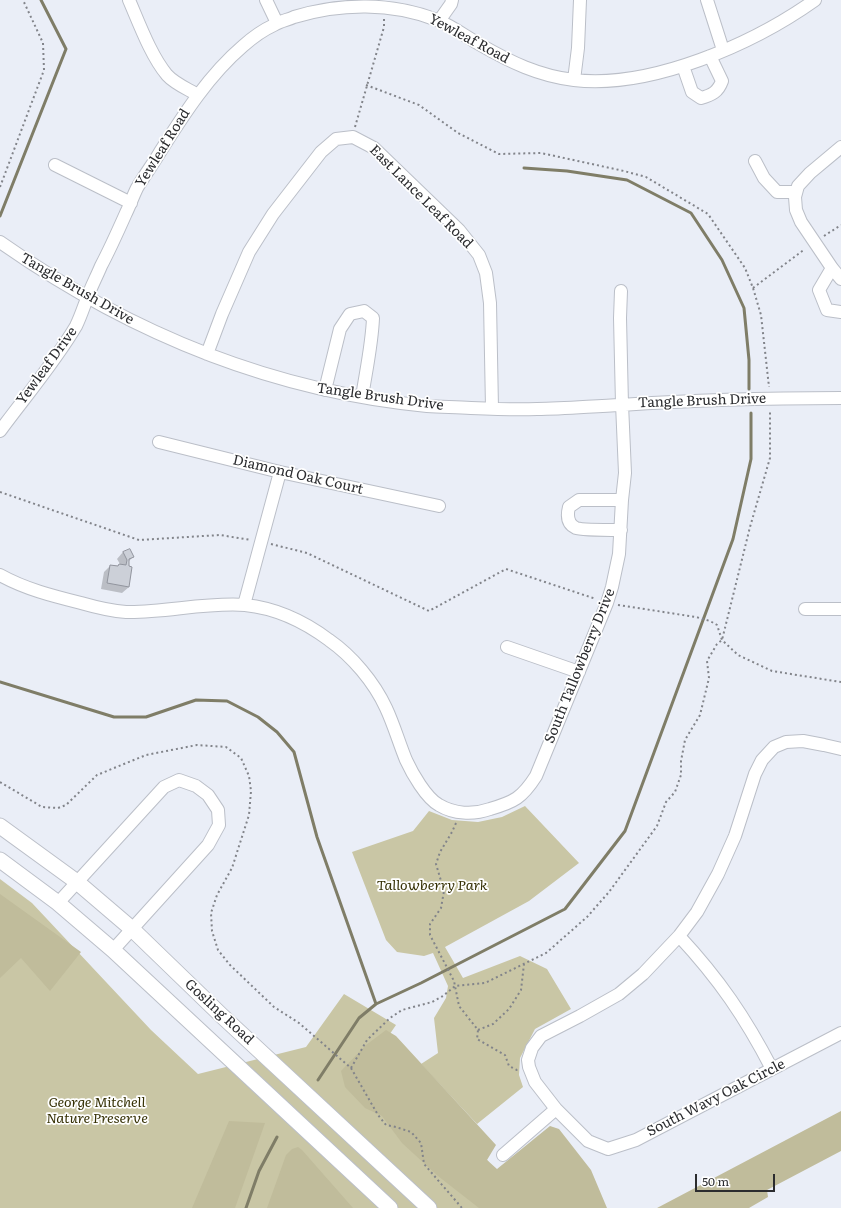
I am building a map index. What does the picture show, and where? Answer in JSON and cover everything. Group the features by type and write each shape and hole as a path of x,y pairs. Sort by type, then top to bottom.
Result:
{"main road":[{"name":"Gosling Road","path":"0,826 77,882 132,929 221,1015 429,1208"},
{"name":"Gosling Road","path":"0,860 58,903 113,950 390,1208"}],"street":[{"path":"129,0 149,44 168,75 182,86 198,95"},
{"path":"266,0 277,23"},
{"path":"439,21 452,0"},
{"path":"574,80 580,24 580,0"},
{"path":"707,0 723,50"},
{"name":"Yewleaf Road","path":"87,298 137,189 182,117 211,79 242,47 277,23 327,9 350,6 383,7 420,14 439,21 519,66 536,72 574,80 599,82 641,76 682,66 710,56 761,33 788,18 815,0"},
{"path":"682,66 692,92 701,98 712,95 719,89 722,81 710,56"},
{"path":"207,354 222,314 246,259 273,214 321,152 336,139 353,136"},
{"name":"East Lance Leaf Road","path":"353,136 374,148 459,230 479,255 486,273 490,303 492,408"},
{"path":"841,147 810,173 798,186 795,197 796,210 801,222 841,279"},
{"path":"755,161 764,178 777,192 796,192"},
{"name":"Yewleaf Road","path":"55,164 131,203"},
{"name":"Tangle Brush Drive","path":"0,242 31,264 87,298 139,324 207,354 274,378 362,397 428,406 540,409 622,404 841,398"},
{"path":"832,268 819,290 827,310 841,312"},
{"name":"South Tallowberry Drive","path":"0,575 30,589 101,608 126,612 244,605 258,607 285,615 330,640 359,667 374,686 386,707 415,778 438,805 461,812 479,813 511,803 529,788 536,776 607,603 619,554 625,473 620,318 621,291"},
{"name":"Yewleaf Drive","path":"0,431 63,346 78,323 87,298"},
{"path":"325,390 340,329 350,314 364,311 373,318 372,336 362,397"},
{"name":"Diamond Oak Court","path":"159,442 280,472 438,506"},
{"path":"244,605 280,472"},
{"path":"621,530 577,528 569,522 567,514 569,507 579,500 622,500"},
{"path":"805,609 841,609"},
{"path":"506,647 578,672"},
{"path":"503,1155 556,1109 535,1082 529,1067 528,1060 532,1048 541,1036 619,994 643,974 679,936 697,912 718,874 735,836 755,774 762,760 774,747 786,742 824,744 841,749"},
{"path":"58,903 164,787 179,780 196,786 208,795 218,810 219,825 208,845 113,950"},
{"path":"679,936 702,961 725,990 754,1035 772,1069"},
{"name":"South Wavy Oak Circle","path":"556,1109 588,1142 608,1149 636,1140 841,1033"}],"path":[{"path":"0,187 44,70 43,43 23,0"},
{"path":"353,136 384,27 383,7"},
{"path":"754,288 814,242 841,226"},
{"path":"0,492 139,540 220,535 261,541 307,553 429,611 506,569 607,603 696,617 710,621 717,625 722,640 738,655 772,671 841,682"},
{"path":"461,812 452,832 440,852 436,864 444,891 441,908 430,924 430,935 454,981 459,1006 478,1030 477,1039 505,1055 509,1066 517,1070 529,1067"},
{"path":"478,1030 493,1024 509,1009 521,990 524,964"},
{"path":"323,1045 347,1063 351,1068 386,1126 396,1127 410,1132 421,1143 424,1164 462,1208"}],"green space":[{"name":"Tallowberry Park","path":"525,806 579,863 529,901 445,947 463,978 520,956 547,969 571,1009 535,1029 520,1058 519,1075 523,1087 477,1124 421,1064 438,1053 434,1018 446,998 448,986 433,953 424,956 397,952 386,940 352,852 413,831 429,811 452,820 478,822 502,817"},
{"name":"George Mitchell Nature Preserve","path":"0,879 32,903 151,1030 198,1074 306,1047 344,994 396,1025 381,1047 479,1150 526,1208 0,1208"}],"shaded area":[{"path":"0,894 81,952 50,991 21,958 0,978"},
{"path":"386,1030 396,1036 496,1145 487,1160 497,1169 550,1126 559,1129 591,1170 607,1208 479,1208 438,1176 402,1143 382,1116 365,1108 345,1087 341,1071 366,1045"},
{"path":"841,1111 841,1151 767,1190 768,1197 749,1208 657,1208"},
{"path":"229,1121 265,1123 235,1208 192,1208"},
{"path":"298,1147 353,1208 267,1208 286,1155 292,1149"}],"building":[{"path":"130,549 134,557 129,559 129,566 132,567 129,587 107,583 110,565 126,565 127,560 123,552"}],"waterway":[{"path":"0,216 66,49 41,0"},
{"path":"524,168 567,171 627,180 691,213 722,260 744,308 749,360 749,389"},
{"path":"318,1080 359,1018 376,1004 421,983 565,909 625,831 733,539 751,459 751,413"},
{"path":"0,682 114,717 146,717 196,700 227,701 258,717 277,732 294,752 317,837 376,1004"},
{"path":"246,1208 259,1171 277,1137"}]}
